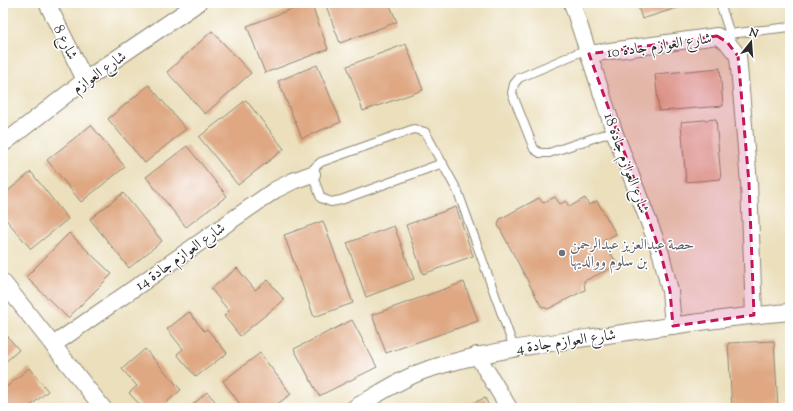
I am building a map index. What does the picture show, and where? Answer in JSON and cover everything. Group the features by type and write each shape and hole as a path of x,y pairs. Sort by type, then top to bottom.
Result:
{"street":[{"name":"شارع 8","path":"47,3 85,80"},
{"name":"شارع العوازم","path":"3,144 85,80 198,3"},
{"name":"شارع العوازم جادة 18","path":"572,3 614,132 661,254 670,291 673,326"},
{"name":"شارع العوازم جادة 10","path":"588,51 724,35 727,42 738,56 749,183 754,315"},
{"name":"شارع العوازم جادة 14","path":"53,344 275,190 312,174"},
{"path":"3,282 103,408"},
{"name":"شارع العوازم جادة 4","path":"354,408 401,381 425,370 477,355 514,348 673,326 754,315 790,312"},
{"path":"477,355 509,408"}],"lane":[{"path":"720,3 724,35 790,27"},
{"path":"588,51 519,78 514,84 512,92 534,149 540,153 549,153 614,132"},
{"path":"443,163 341,200 331,202 321,198 312,174 315,167 321,162 414,129 425,132 443,163 458,192 514,348"}],"highlighted area":[{"path":"717,36 727,42 738,56 749,183 754,315 673,326 670,291 661,254 589,54"}],"building":[{"path":"311,3 328,49 265,73 247,26"},
{"path":"325,3 389,3 397,22 340,43"},
{"path":"637,3 692,3 642,19"},
{"path":"212,31 251,73 205,114 167,72"},
{"path":"406,44 423,90 363,111 347,66"},
{"path":"317,65 341,122 302,138 278,81"},
{"path":"720,68 723,106 659,111 655,74"},
{"path":"149,85 186,129 145,163 108,119"},
{"path":"790,90 790,112 787,111"},
{"path":"246,100 284,149 238,185 199,137"},
{"path":"716,119 721,179 686,182 681,122"},
{"path":"91,125 125,167 81,202 47,160"},
{"path":"187,146 227,196 186,227 146,177"},
{"path":"31,172 68,219 31,249 3,216 3,195"},
{"path":"123,193 162,241 129,268 90,219"},
{"name":"حصة عبدالعزيز عبدالرحمن بن سلوم ووالديها","path":"555,197 560,204 566,201 569,207 585,198 589,205 597,201 616,234 603,241 618,265 584,281 585,290 548,309 541,306 498,225 500,219 539,198 543,203"},
{"path":"456,207 473,256 423,274 406,225"},
{"path":"323,221 353,303 314,317 284,235"},
{"path":"394,226 414,279 366,297 347,243"},
{"path":"69,233 112,274 68,318 26,277"},
{"path":"237,268 255,290 268,280 284,300 240,336 224,316 229,311 211,289"},
{"path":"464,282 478,321 386,353 372,315"},
{"path":"189,312 204,331 207,329 227,353 196,377 177,354 183,349 167,329"},
{"path":"352,320 377,367 319,396 294,349"},
{"path":"3,331 19,350 3,364"},
{"path":"774,341 778,408 732,408 728,343"},
{"path":"145,349 181,390 160,408 143,408 129,393 137,386 122,369"},
{"path":"260,353 291,394 272,408 243,408 223,381"},
{"path":"29,368 48,391 28,408 3,408 3,390"},
{"path":"207,392 221,408 189,408"},
{"path":"485,398 490,408 461,408"}],"place":[{"name":"حصة عبدالعزيز عبدالرحمن بن سلوم ووالديها","path":"562,253"}]}
